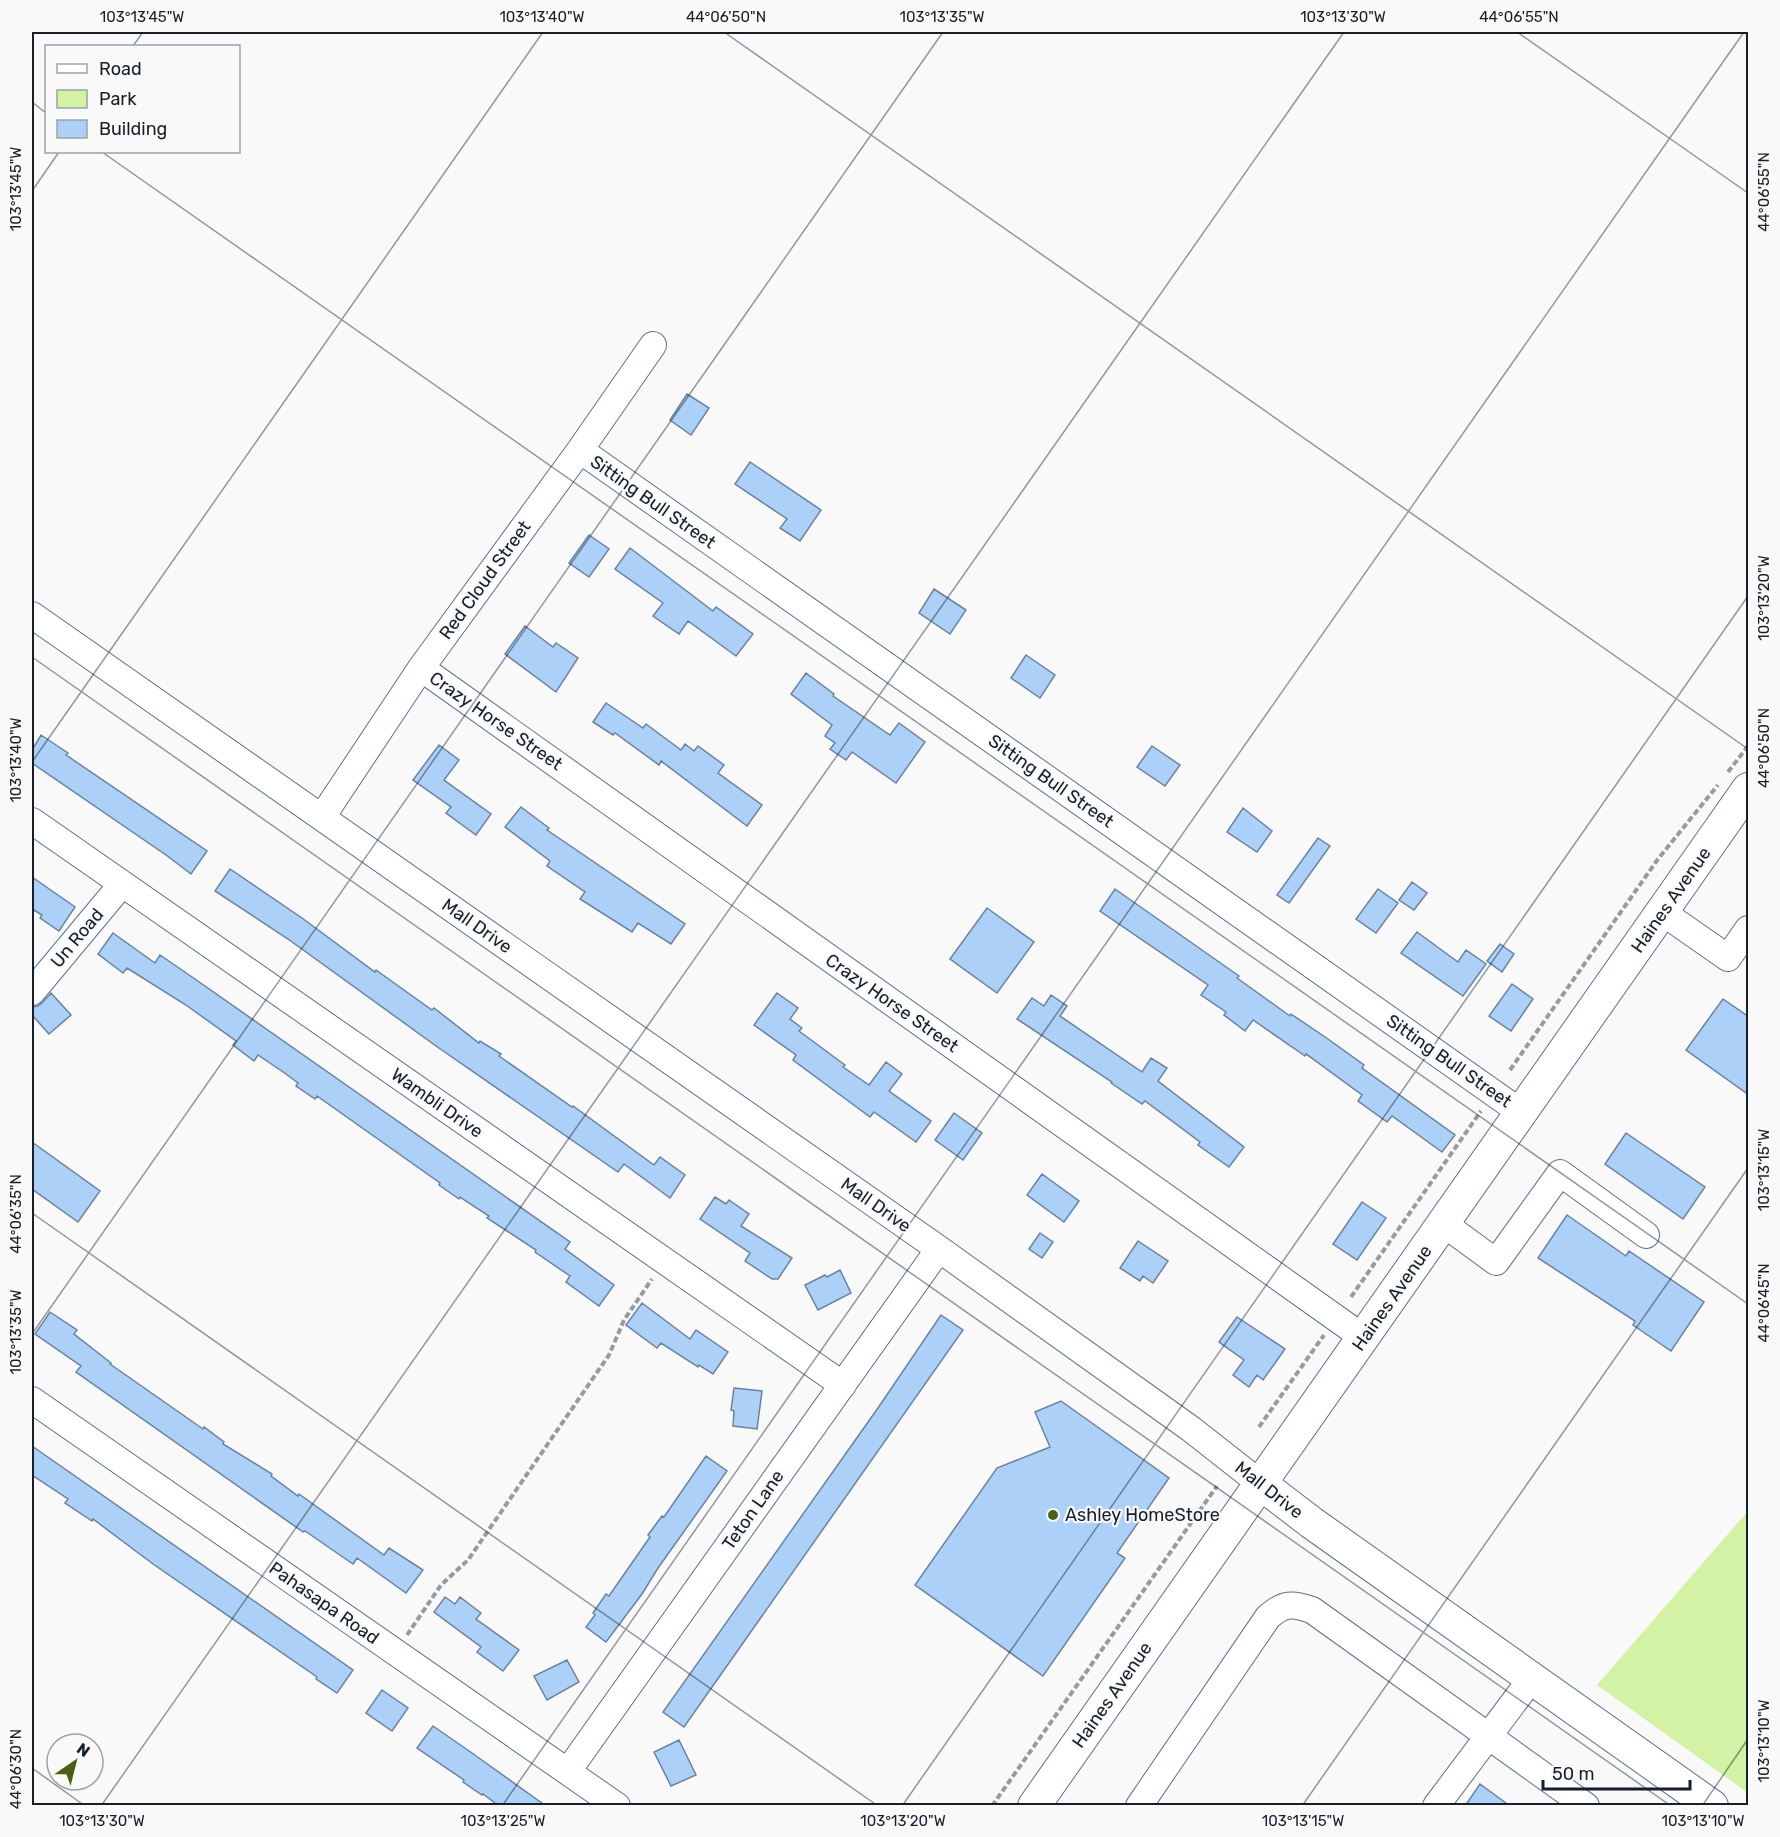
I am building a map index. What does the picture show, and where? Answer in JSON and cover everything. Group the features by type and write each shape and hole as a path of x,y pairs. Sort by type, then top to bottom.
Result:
{"main road":[{"name":"Haines Avenue","path":"1034,1806 1749,789"},
{"name":"Mall Drive","path":"1262,1484 1312,1523 1712,1806"}],"street":[{"name":"Red Cloud Street","path":"322,818 421,668 580,450 653,345"},
{"name":"Sitting Bull Street","path":"580,450 1522,1113"},
{"name":"Mall Drive","path":"32,615 939,1249 1191,1429 1262,1484"},
{"name":"Crazy Horse Street","path":"421,668 1364,1338"},
{"name":"Wambli Drive","path":"32,821 843,1385"},
{"name":"Un Road","path":"32,992 122,884"},
{"path":"1662,912 1728,958 1746,936"},
{"path":"1444,1224 1496,1262 1560,1173 1646,1235"},
{"name":"Teton Lane","path":"568,1771 939,1249"},
{"name":"Pahasapa Road","path":"32,1400 617,1806"},
{"path":"1139,1806 1268,1617 1280,1607 1297,1604 1312,1610 1586,1806"},
{"path":"1436,1806 1532,1678"}],"path":[{"path":"1510,1070 1659,859 1749,746"},
{"path":"1350,1297 1482,1110"},
{"path":"396,1652 441,1585 468,1560 609,1355 624,1320 665,1261"},
{"path":"1259,1427 1325,1333"},
{"path":"992,1806 1217,1486"}],"green space":[{"path":"1748,1511 1748,1793 1597,1685"}],"building":[{"path":"687,394 709,408 691,435 670,420"},
{"path":"750,462 821,510 800,541 780,528 787,519 735,484"},
{"path":"589,535 609,549 589,577 569,563"},
{"path":"630,548 713,611 716,607 753,634 736,656 688,621 679,634 653,616 663,603 615,569"},
{"path":"934,589 966,610 950,634 919,613"},
{"path":"525,626 553,647 556,643 578,658 556,692 505,654"},
{"path":"1026,655 1055,675 1040,698 1011,678"},
{"path":"806,673 834,694 833,696 890,735 899,723 925,742 896,783 852,752 846,760 830,749 835,743 825,736 832,725 791,694"},
{"path":"606,703 643,728 646,724 681,750 685,744 694,751 698,746 724,765 718,773 762,805 747,826 661,761 659,765 615,733 613,735 593,722"},
{"path":"41,735 68,753 66,755 207,851 191,874 32,763 32,750"},
{"path":"439,745 459,760 444,780 491,814 476,835 446,813 451,807 413,780"},
{"path":"1152,746 1180,765 1165,786 1137,767"},
{"path":"521,807 549,828 547,830 685,924 671,944 638,923 632,932 580,899 585,892 547,866 550,861 505,827"},
{"path":"1243,808 1272,831 1257,852 1227,832"},
{"path":"1318,838 1330,846 1289,903 1277,895"},
{"path":"230,869 375,972 376,970 432,1010 434,1008 479,1043 480,1041 501,1054 499,1056 654,1165 660,1157 685,1175 670,1198 624,1164 618,1172 436,1046 288,939 215,891"},
{"path":"32,877 75,907 59,931 40,918 42,915 32,909"},
{"path":"1412,882 1427,893 1414,910 1399,900"},
{"path":"1115,889 1239,976 1237,978 1290,1016 1291,1014 1364,1065 1362,1068 1455,1135 1442,1152 1392,1116 1387,1122 1358,1101 1362,1095 1306,1054 1305,1056 1253,1020 1245,1031 1224,1015 1226,1012 1201,995 1208,985 1100,911"},
{"path":"1378,889 1398,903 1376,933 1356,919"},
{"path":"987,908 1034,942 997,993 950,959"},
{"path":"1417,932 1458,962 1466,950 1486,964 1463,996 1401,953"},
{"path":"113,933 155,963 160,955 570,1242 565,1249 614,1285 599,1306 566,1282 570,1276 535,1252 536,1250 487,1218 489,1216 460,1197 459,1199 317,1096 315,1099 296,1086 298,1083 258,1055 254,1061 233,1045 236,1041 186,1005 127,968 123,973 98,954"},
{"path":"1500,944 1514,954 1502,972 1487,961"},
{"path":"1512,984 1533,999 1511,1031 1489,1016"},
{"path":"51,993 71,1015 49,1034 32,1015 32,1007 38,1006"},
{"path":"777,993 798,1008 790,1019 802,1028 799,1031 869,1085 886,1062 902,1074 889,1091 931,1121 916,1142 874,1112 870,1117 793,1060 796,1055 754,1025"},
{"path":"1051,995 1067,1006 1060,1016 1142,1072 1151,1058 1167,1068 1158,1081 1244,1147 1229,1167 1198,1145 1200,1142 1145,1101 1142,1104 1017,1019 1032,998 1044,1006"},
{"path":"1723,999 1749,1017 1749,1095 1686,1050"},
{"path":"954,1113 982,1133 963,1160 935,1140"},
{"path":"1626,1133 1705,1187 1683,1219 1605,1164"},
{"path":"32,1142 100,1191 78,1222 32,1189"},
{"path":"1042,1174 1079,1201 1064,1222 1027,1195"},
{"path":"715,1197 726,1204 729,1200 749,1214 741,1226 792,1258 778,1279 772,1279 745,1261 750,1253 700,1219"},
{"path":"1362,1202 1386,1218 1357,1260 1333,1244"},
{"path":"1567,1215 1626,1256 1629,1251 1704,1302 1671,1351 1633,1325 1635,1321 1538,1258"},
{"path":"1040,1233 1053,1242 1042,1258 1029,1249"},
{"path":"1138,1241 1168,1261 1153,1283 1143,1276 1140,1281 1120,1268"},
{"path":"840,1270 851,1293 818,1310 805,1285"},
{"path":"642,1303 690,1339 696,1330 728,1352 713,1374 661,1343 657,1348 626,1325"},
{"path":"50,1312 77,1330 74,1334 110,1364 203,1429 204,1427 224,1442 223,1444 272,1474 271,1476 298,1496 299,1494 384,1555 389,1548 423,1570 406,1593 357,1558 353,1564 305,1531 303,1532 76,1372 81,1366 35,1334"},
{"path":"941,1315 963,1330 684,1727 663,1712"},
{"path":"1237,1317 1285,1349 1263,1380 1257,1375 1249,1387 1233,1375 1244,1360 1219,1342"},
{"path":"734,1388 762,1391 757,1429 733,1426 734,1411 731,1410"},
{"name":"Ashley HomeStore","path":"1061,1401 1169,1478 1117,1553 1125,1558 1043,1676 915,1585 997,1468 1050,1447 1035,1412"},
{"path":"32,1446 353,1670 337,1693 153,1564 93,1519 92,1521 65,1503 68,1499 32,1475"},
{"path":"706,1456 727,1471 606,1642 586,1627 595,1615 593,1613 606,1594 609,1596 650,1537 648,1535 662,1516 664,1517"},
{"path":"445,1597 455,1604 460,1597 481,1613 476,1619 519,1650 503,1671 477,1652 481,1647 434,1612"},
{"path":"567,1660 579,1682 547,1700 534,1676"},
{"path":"382,1690 408,1708 392,1731 366,1713"},
{"path":"433,1726 546,1806 499,1806 463,1782 464,1780 417,1748"},
{"path":"679,1740 696,1775 671,1786 654,1752"},
{"path":"1480,1784 1510,1806 1465,1806"}],"place":[{"name":"Ashley HomeStore","path":"1053,1515"}]}
